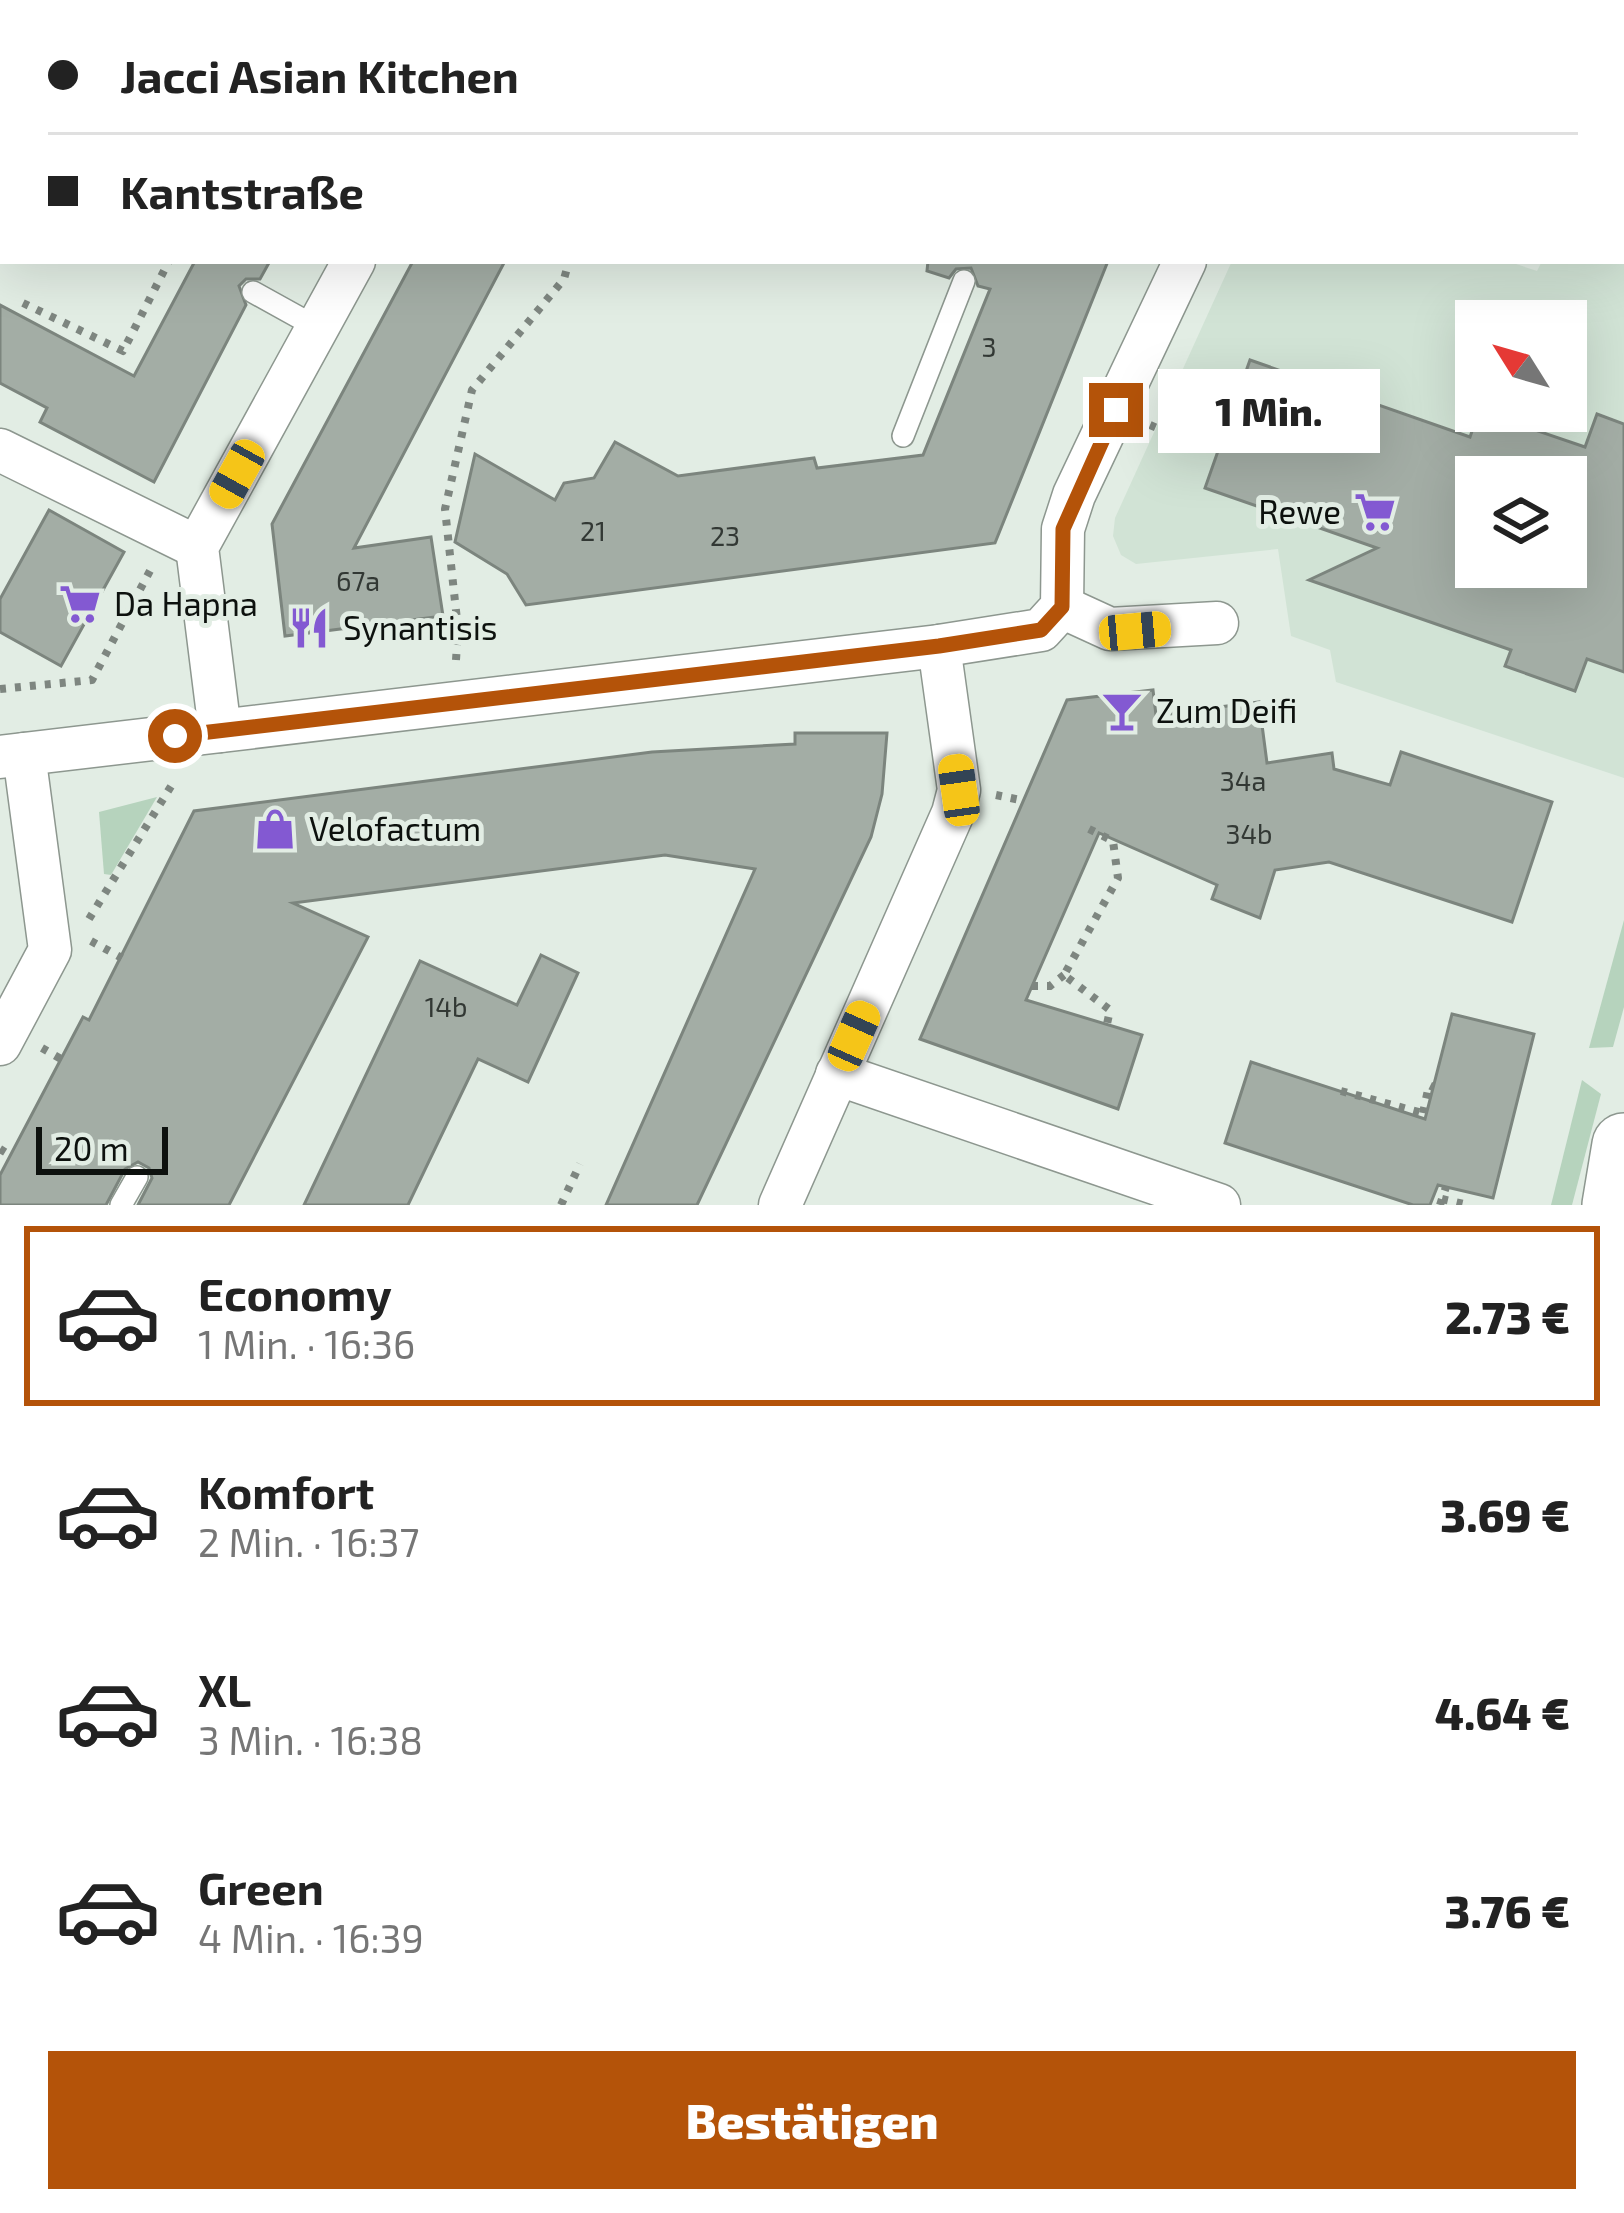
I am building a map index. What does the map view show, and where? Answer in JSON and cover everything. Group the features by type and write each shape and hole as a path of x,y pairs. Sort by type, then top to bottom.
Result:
{"main road":[{"path":"1614,1205 1624,1145"}],"street":[{"path":"220,731 182,542 318,328 352,264"},
{"path":"0,1044 68,944 12,756 1041,630 1062,607 1063,529 1074,495 1184,264"},
{"path":"0,450 182,542"},
{"path":"1062,607 1110,629 1217,623"},
{"path":"780,1205 959,790 939,646"},
{"path":"837,1074 1219,1205"}],"lane":[{"path":"903,436 964,281"},
{"path":"253,292 318,328"},
{"path":"122,1205 137,1177"}],"path":[{"path":"23,303 123,351 168,264"},
{"path":"453,704 458,629 445,509 472,390 564,280 567,264"},
{"path":"1148,424 1171,434 1182,405 1199,412"},
{"path":"0,689 92,680 182,542"},
{"path":"122,958 68,944 92,917 173,783"},
{"path":"1032,986 1050,986 1064,975 1118,878 1112,841 1089,829"},
{"path":"1064,975 1110,1010 1107,1024"},
{"path":"1341,1091 1342,1087 1424,1113 1429,1085 1433,1087"},
{"path":"0,1149 10,1155"},
{"path":"578,1202 563,1202 580,1164"},
{"path":"1446,1187 1441,1202 1468,1205"}],"shaded area":[{"path":"1231,264 1516,264 1537,271 1540,264 1624,264 1624,778 1336,682 1330,650 1291,636 1278,549 1136,564 1121,555 1113,536 1115,518"},
{"path":"157,797 111,875 104,874 99,812"},
{"path":"1624,920 1624,1007 1613,1047 1589,1048"},
{"path":"1582,1080 1601,1094 1572,1205 1551,1205"}],"building":[{"path":"193,264 268,264 260,279 246,279 239,286 246,305 154,482 40,422 47,408 0,383 0,305 134,376"},
{"path":"411,264 503,264 354,548 431,537 443,616 285,636 272,524"},
{"path":"928,264 1107,264 995,543 526,605 507,574 455,542 475,454 555,500 564,483 594,478 615,442 678,476 814,458 817,468 923,455 990,289 978,286 971,268 956,269 949,278 927,271"},
{"name":"Rewe","path":"1250,360 1470,437 1472,432 1541,432 1585,447 1597,414 1624,424 1624,672 1587,659 1575,691 1505,666 1511,650 1309,580 1377,548 1205,488"},
{"path":"49,510 124,552 61,666 0,632 0,599"},
{"path":"1153,690 1156,715 1259,702 1267,763 1332,753 1334,769 1390,785 1401,752 1552,802 1512,922 1329,862 1275,870 1260,918 1212,899 1217,885 1099,833 1026,1000 1142,1035 1118,1109 920,1039 1067,700"},
{"path":"795,733 887,733 882,794 871,837 697,1205 606,1205 755,869 665,855 293,903 368,937 229,1205 138,1205 152,1178 149,1168 138,1162 125,1169 106,1205 0,1205 0,1175 83,1017 89,1020 194,811 652,752 795,744"},
{"path":"541,955 578,973 528,1082 478,1059 408,1205 304,1205 420,961 517,1005"},
{"path":"1452,1014 1534,1034 1493,1198 1438,1185 1430,1205 1413,1205 1225,1143 1251,1062 1425,1119"}],"place":[{"name":"Rewe","path":"1375,512"},
{"name":"Da Hapna","path":"80,604"},
{"name":"Synantisis","path":"309,628"},
{"name":"Zum Deifi","path":"1122,711"},
{"name":"Velofactum","path":"275,829"}],"route":[{"path":"175,736 1041,630 1062,607 1063,529 1074,495 1116,410"}]}
